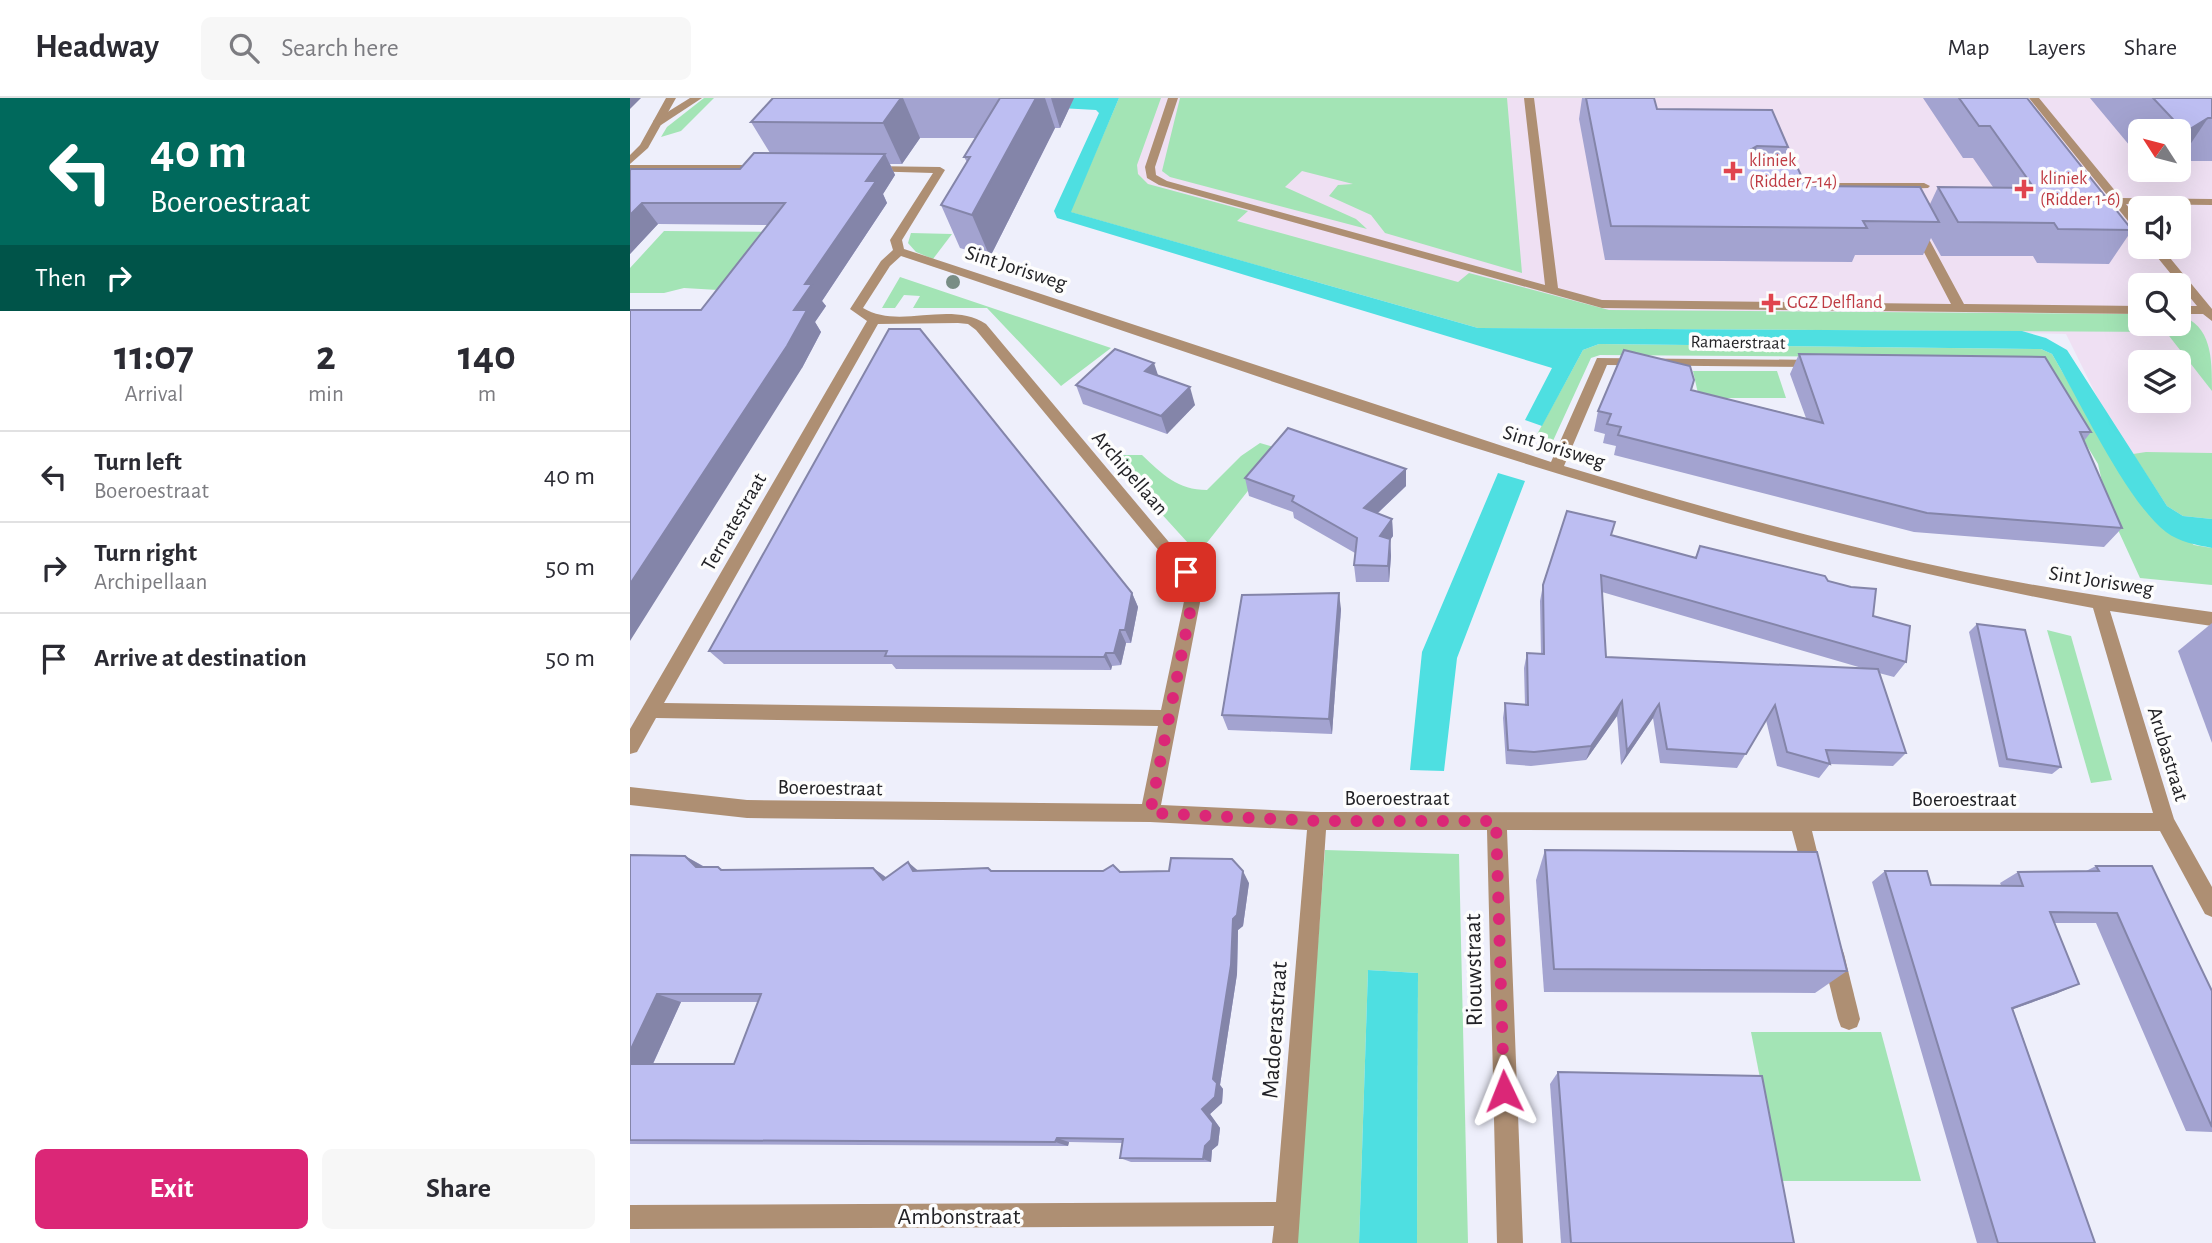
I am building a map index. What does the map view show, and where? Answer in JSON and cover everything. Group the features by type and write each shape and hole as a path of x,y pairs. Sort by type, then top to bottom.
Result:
{"street":[{"path":"630,161 644,146 671,98"},
{"path":"657,123 697,98"},
{"path":"1173,98 1150,167 1151,176 1163,183 1602,304 2128,310"},
{"path":"1529,98 1552,290"},
{"path":"2034,98 2128,214"},
{"path":"753,168 767,152"},
{"path":"630,168 780,168"},
{"path":"860,169 940,170 896,240 899,251 885,264 856,309 874,320"},
{"path":"1774,186 1924,186"},
{"path":"1895,186 1959,309"},
{"path":"2118,201 2212,202"},
{"name":"Sint Jorisweg","path":"899,251 1555,470 1683,509 1819,545 2100,606 2212,619"},
{"path":"2165,259 2209,314"},
{"path":"2191,312 2209,314"},
{"name":"Archipellaan","path":"874,320 958,319 972,321 981,327 1186,572 1194,592 1150,813"},
{"name":"Ternatestraat","path":"630,746 635,729 651,710 874,320"},
{"name":"Ramaerstraat","path":"1555,470 1602,361 1833,363"},
{"name":"Arubastraat","path":"2100,606 2165,822 2212,907"},
{"path":"651,710 1169,718"},
{"name":"Boeroestraat","path":"630,796 747,809 1150,813 1317,821 2165,822"},
{"name":"Madoerastraat","path":"1285,1243 1317,821"},
{"name":"Riouwstraat","path":"1496,821 1510,1243"},
{"path":"1800,821 1816,887"},
{"path":"1829,940 1849,1019"},
{"name":"Ambonstraat","path":"630,1217 1287,1214"}],"shaded area":[{"name":"GGZ Delfland","path":"1131,98 2212,98 2212,531 2162,528 2066,334 1464,320 1084,215"}],"green space":[{"path":"704,98 714,98 681,131 661,137 667,127"},
{"path":"1119,98 1161,98 1137,165 1138,174 1148,184 1248,211 1237,221 1458,282 1469,273 1609,310 2128,314 2128,332 1478,328 1070,212"},
{"path":"1180,98 1507,98 1522,273 1385,233 1371,215 1329,196 1338,185 1353,184 1302,171 1285,187 1356,219 1367,229 1170,177 1162,171"},
{"path":"664,231 781,232 735,291 684,288 664,293 630,293 630,268"},
{"path":"911,233 952,234 933,259 916,252 908,243"},
{"path":"900,277 1111,348 1061,386 987,308 913,308 920,296 904,295 895,308 882,308"},
{"path":"2191,321 2198,326 2208,344 2212,391 2191,364 2191,350 2180,350 2169,336 2191,336"},
{"path":"1599,344 2041,349 2052,354 2133,494 2194,545 2212,548 2212,585 2140,578 2108,508 2098,464 2034,358 1600,355 1591,358 1552,443 1535,438 1583,350"},
{"path":"1693,371 1777,371 1786,398 1699,398"},
{"path":"1260,443 1281,449 1198,554 1108,455 1142,455 1179,484 1207,490 1241,456"},
{"path":"2212,453 2212,519 2183,516 2167,506 2133,454"},
{"path":"2047,630 2071,636 2112,780 2091,783"},
{"path":"1325,850 1459,854 1468,1243 1417,1243 1418,973 1368,970 1359,1243 1295,1243"},
{"path":"1751,1032 1881,1032 1921,1181 1780,1181"}],"water":[{"path":"1065,98 1119,98 1071,212 1478,328 2022,331 2046,338 2067,350 2167,506 2183,516 2212,519 2212,548 2177,538 2166,532 2151,517 2135,498 2104,449 2052,354 2041,349 1599,344 1583,350 1542,426 1525,420 1552,368 1057,218 1054,211 1099,113 1096,110 1060,108"},
{"path":"1498,473 1525,481 1457,658 1444,771 1410,770 1422,652"},
{"path":"1368,970 1418,973 1417,1243 1359,1243"}],"building":[{"path":"773,98 901,98 883,123 751,122"},
{"path":"1000,98 1036,98 972,215 941,205 970,157 964,157"},
{"path":"1586,98 1654,98 1657,109 1772,110 1788,147 1757,146 1748,151 1750,154 1757,158 1793,158 1806,186 1920,187 1939,222 1863,221 1867,228 1611,226"},
{"path":"1959,98 2027,98 2128,225 2128,230 2058,229 2054,223 1958,222 1938,187 2034,188 1990,126 1979,126"},
{"path":"2153,98 2212,98 2212,118 2191,128 2191,119 2173,119"},
{"path":"754,153 885,154 866,181 876,181 805,284 812,284 794,310 807,310 787,346 630,584 630,310 701,310 785,203 642,203 630,215 630,170 740,169"},
{"path":"889,329 920,329 1132,593 1125,630 1120,630 1114,653 1106,653 1104,657 885,656 887,651 709,651"},
{"path":"1115,349 1154,363 1145,371 1190,387 1161,416 1076,385"},
{"path":"1624,350 1690,366 1694,380 1691,390 1823,423 1799,354 2045,357 2091,432 2080,432 2122,528 1927,513 1618,435 1621,427 1607,424 1611,414 1598,411"},
{"path":"1288,428 1406,469 1364,508 1392,519 1380,536 1390,539 1388,566 1354,565 1357,538 1292,501 1294,496 1245,478"},
{"path":"1567,511 1615,522 1611,535 1696,558 1700,546 1825,576 1828,581 1851,587 1876,589 1873,616 1910,626 1906,662 1601,575 1606,657 1878,669 1906,753 1826,750 1830,764 1787,752 1775,705 1746,754 1667,749 1659,704 1627,751 1622,701 1591,746 1534,752 1508,750 1505,703 1528,705 1527,653 1544,654 1543,585"},
{"path":"1339,593 1329,719 1222,715 1242,595"},
{"path":"1977,624 2025,630 2061,767 2007,759"},
{"path":"1545,850 1817,852 1847,971 1554,969"},
{"path":"630,855 685,856 696,867 718,867 721,870 873,868 883,880 908,862 913,871 988,868 991,871 1103,871 1113,865 1120,872 1169,871 1171,858 1232,859 1243,871 1237,915 1233,919 1231,965 1213,1079 1217,1083 1215,1097 1202,1109 1213,1123 1211,1140 1205,1146 1203,1159 1120,1158 1123,1139 1057,1138 1055,1142 630,1140 630,1064 734,1064 761,994 657,994 630,1051"},
{"path":"2096,866 2152,866 2212,991 2212,1127 2117,913 2050,912 2079,984 2012,1008 2095,1243 1998,1243 1885,871 1927,871 1931,885 2023,886 2018,872 2099,871"},
{"path":"1558,1072 1762,1076 1794,1243 1571,1243"}],"place":[{"name":"kliniek (Ridder 7-14)","path":"1733,171"},
{"name":"kliniek (Ridder 1-6)","path":"2024,189"},
{"name":"GGZ Delfland","path":"1771,303"}],"route":[{"path":"1186,572 1194,592 1150,813 1317,821 1496,821 1504,1091"}]}
